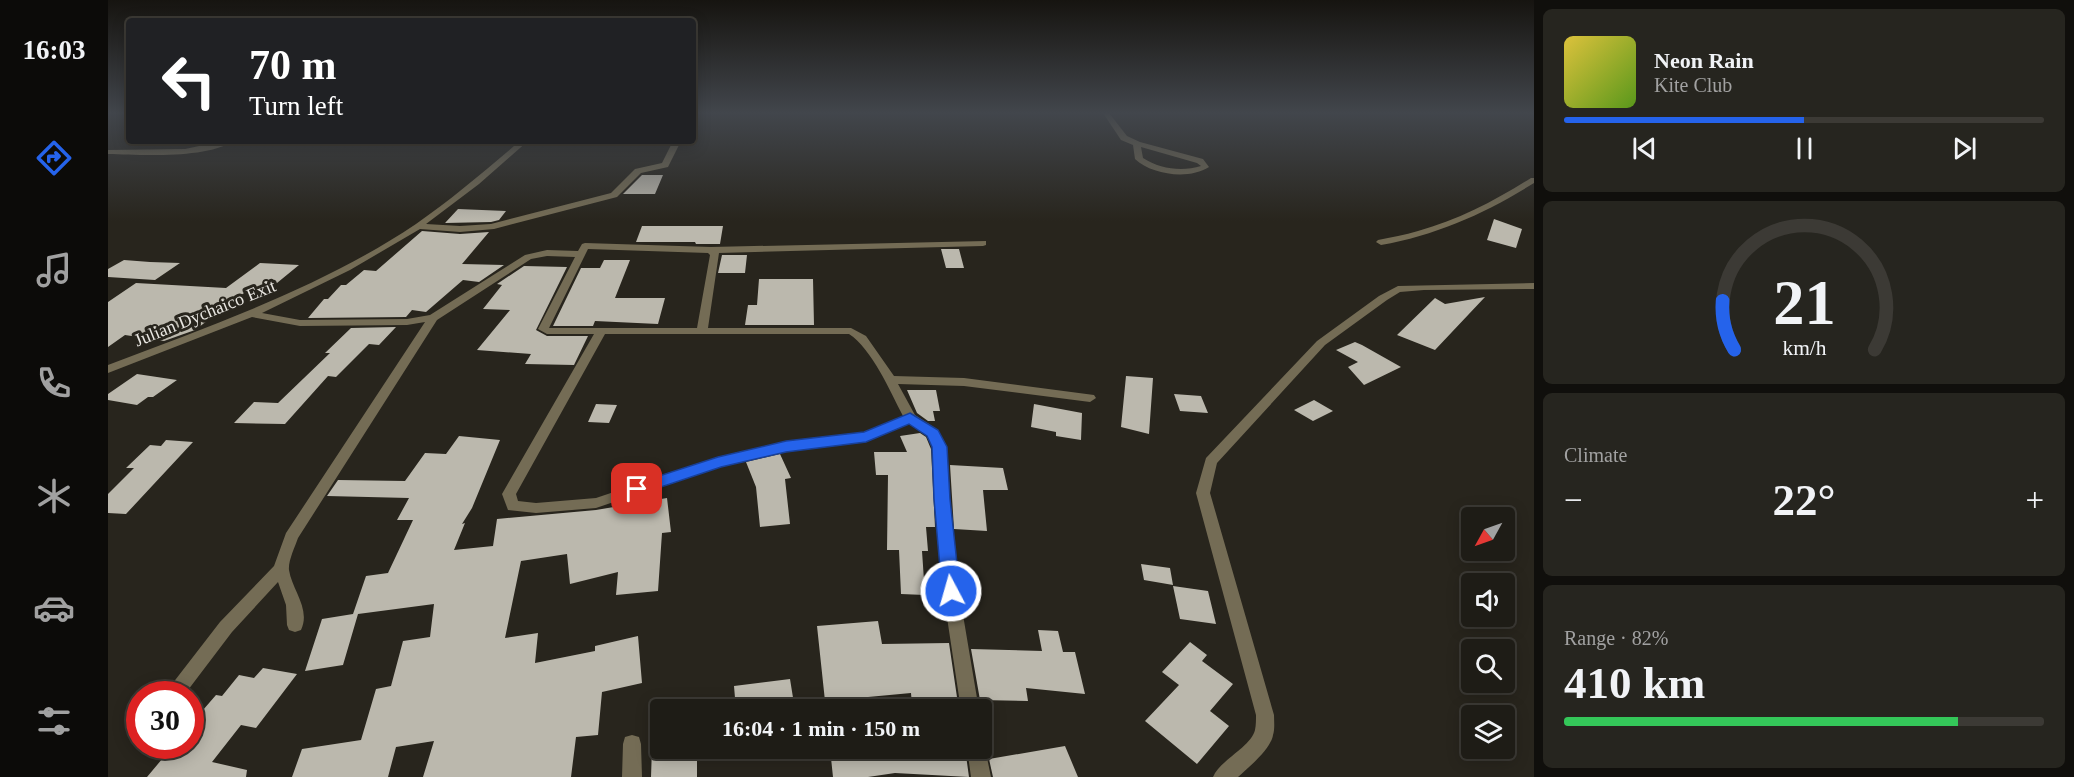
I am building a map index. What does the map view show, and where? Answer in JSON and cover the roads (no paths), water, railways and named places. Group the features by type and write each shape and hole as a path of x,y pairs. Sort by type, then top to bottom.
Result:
{"street":[{"path":"108,152 182,152 199,149"},
{"name":"Julian Dychaico Exit","path":"108,369 251,314 381,249 476,182 514,149"},
{"path":"418,225 460,229 491,227 614,195 638,171 665,165 673,149"},
{"path":"1138,149 1139,159 1151,166 1197,171 1206,165 1189,157 1158,149"},
{"path":"1381,242 1406,239 1437,229 1511,194 1534,180"},
{"path":"968,699 951,591 942,499 940,447 933,433 910,418 890,380 862,338 851,332 547,331 543,329 585,246 711,250 983,243"},
{"path":"702,330 715,254 711,250"},
{"path":"251,314 300,323 407,322 433,318 528,257 547,253 582,254"},
{"path":"1223,777 1245,759 1264,736 1265,715 1203,493 1211,461 1321,343 1398,289 1424,286 1534,286"},
{"path":"186,681 226,627 281,569 291,537 433,318"},
{"path":"601,331 509,494 513,506 536,508 596,503 718,462 786,446 866,437 910,418"},
{"path":"890,380 964,382 1090,398"},
{"path":"281,569 294,605 294,624"},
{"path":"632,744 632,777"},
{"path":"978,759 981,777"}]}
